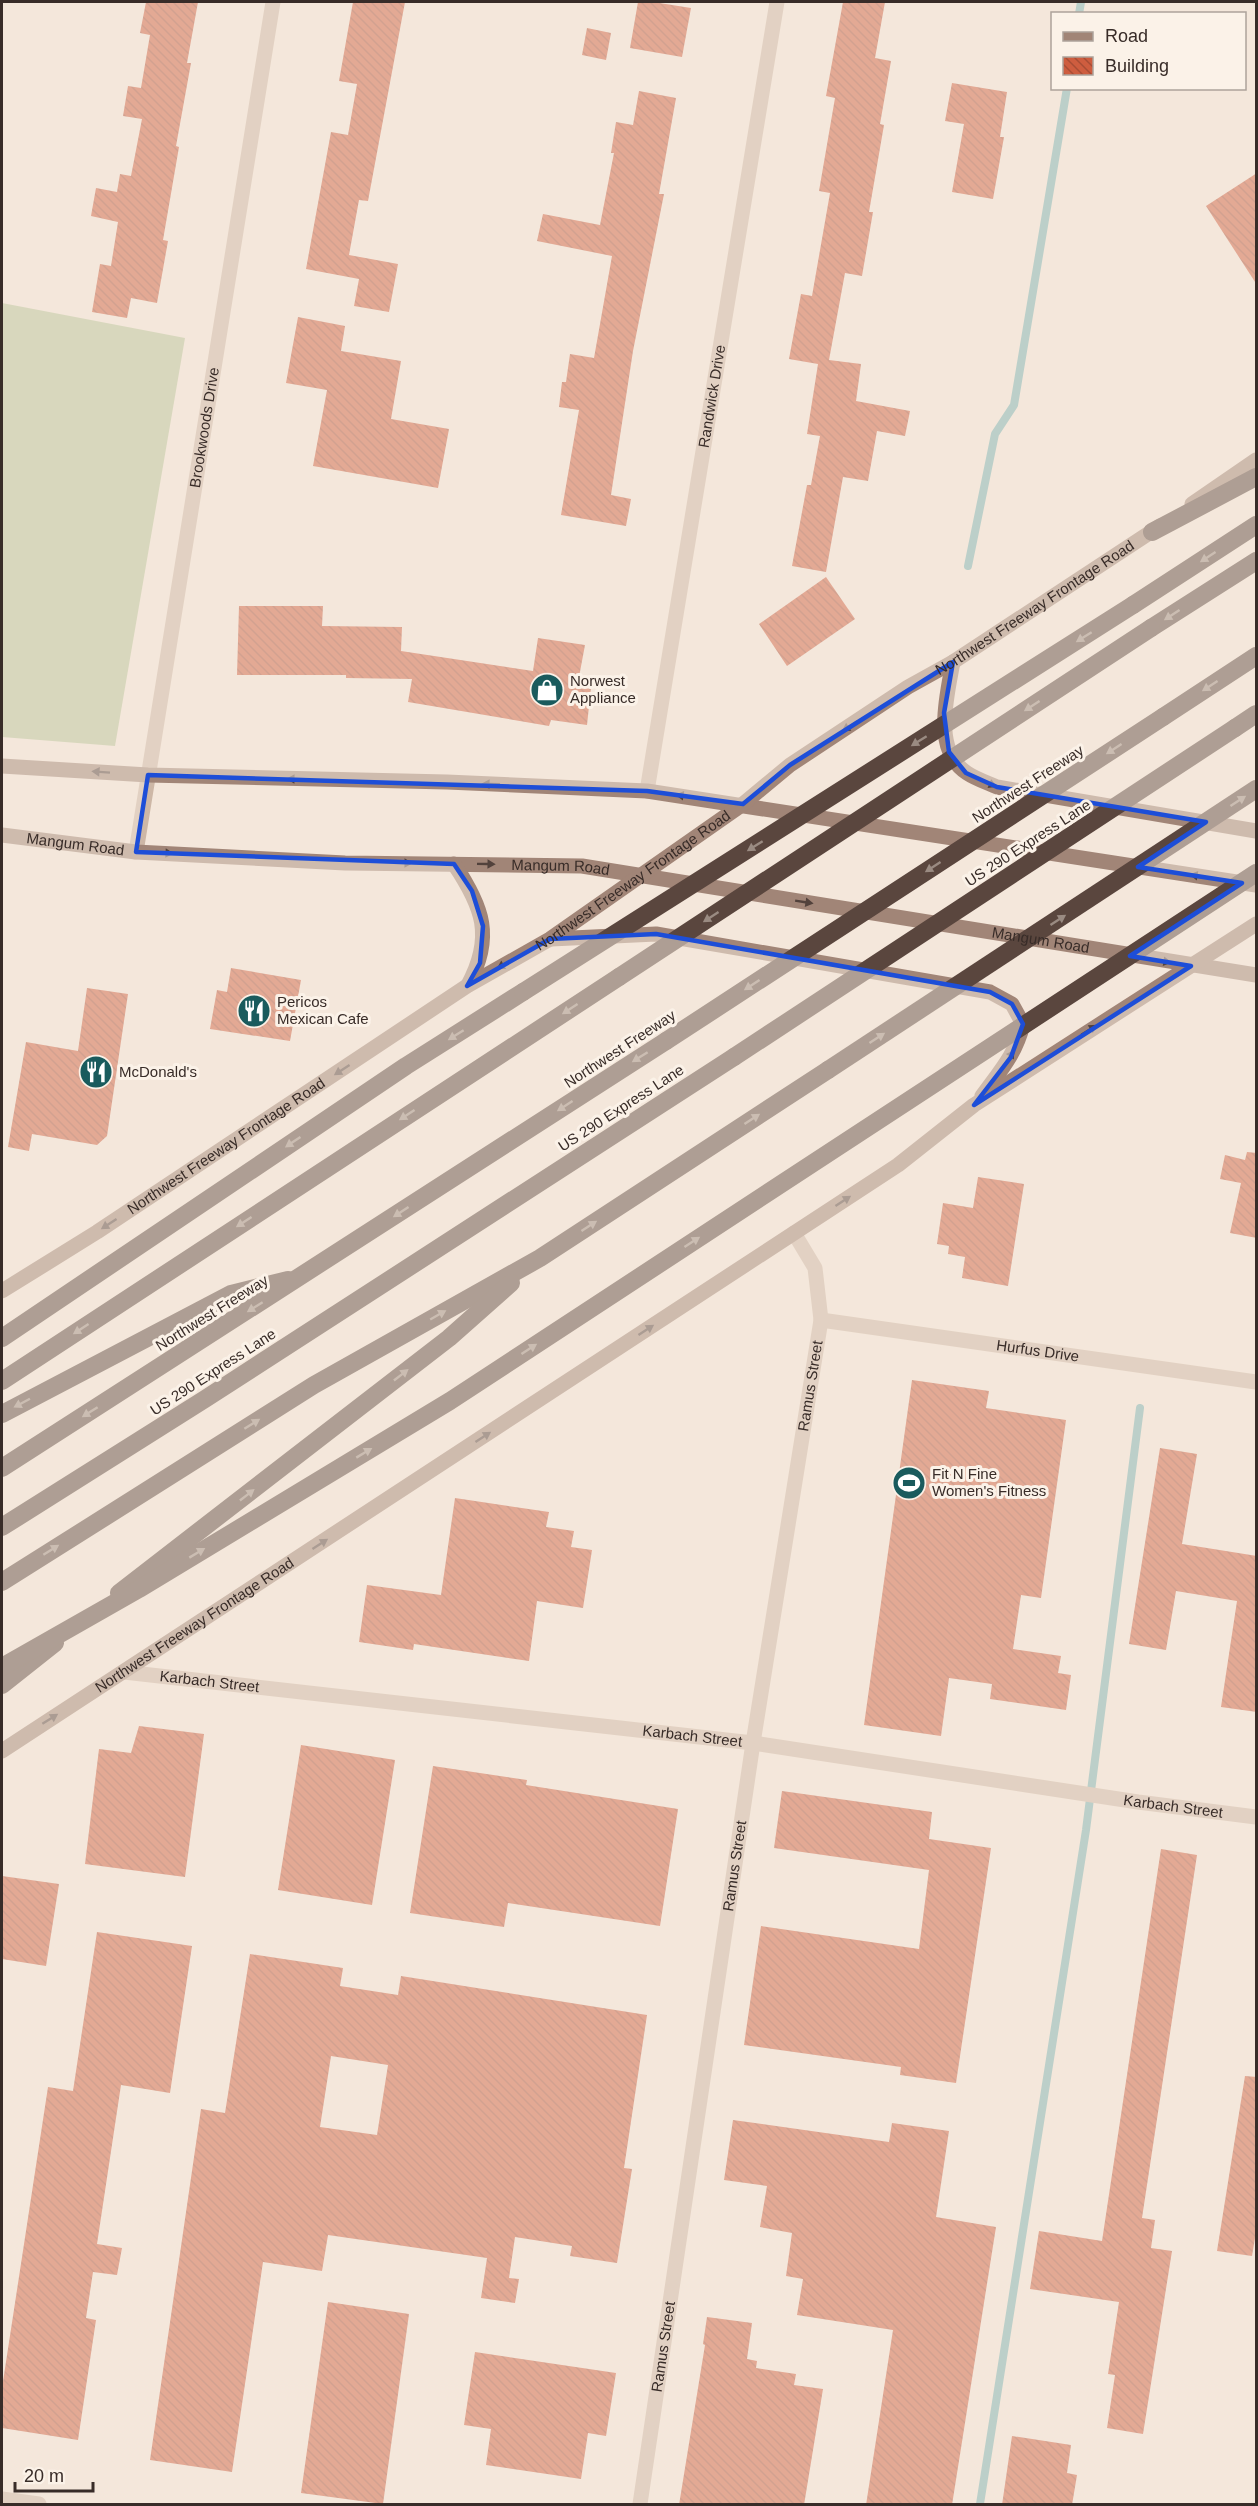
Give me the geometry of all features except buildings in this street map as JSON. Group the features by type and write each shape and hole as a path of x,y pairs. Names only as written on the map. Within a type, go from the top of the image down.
{"highway":[{"path":"1152,532 1257,477"},
{"path":"2,1338 406,1066 1257,525"},
{"path":"2,1382 1257,561"},
{"name":"Northwest Freeway","path":"2,1468 304,1276 1257,656"},
{"name":"US 290 Express Lane","path":"2,1527 734,1057 1257,714"},
{"path":"2,1582 314,1385 540,1258 1257,789"},
{"path":"2,1667 139,1589 450,1401 1257,873"},
{"path":"2,1685 449,1338 540,1258"},
{"path":"2,1413 231,1294 304,1276"}],"main road":[{"name":"Northwest Freeway Frontage Road","path":"2,1291 97,1232 467,986 550,939 743,804 790,765 908,687 953,663 1257,460"},
{"path":"953,663 944,713 949,752 966,773 997,787 1257,831"},
{"path":"2,766 148,775 447,782 647,791 1257,885"},
{"name":"Mangum Road","path":"2,835 136,852 345,863 582,866 1257,975"},
{"path":"454,864 472,891 483,926 480,963 467,986"},
{"name":"Northwest Freeway Frontage Road","path":"2,1751 898,1166 974,1105 1257,924"},
{"path":"550,939 656,934 990,992 1012,1004 1023,1024 1011,1057 974,1105"}],"street":[{"name":"Brookwoods Drive","path":"136,852 273,2"},
{"name":"Randwick Drive","path":"647,791 777,2"},
{"name":"Ramus Street","path":"640,2505 753,1743 821,1320 815,1268 794,1233"},
{"name":"Hurfus Drive","path":"821,1320 1257,1382"},
{"name":"Karbach Street","path":"124,1672 753,1743 1112,1798 1257,1816"},
{"path":"2,2499 39,2505"}],"highlighted area":[{"path":"953,662 944,713 949,752 966,773 997,787 1206,822 1138,867 1242,883 1130,956 1191,966 974,1105 1011,1057 1023,1024 1012,1004 990,992 656,934 550,939 467,986 480,963 483,926 472,891 454,864 136,852 148,775 647,791 743,804 790,765"}],"green space":[{"path":"2,303 185,338 115,746 2,737"}],"waterway":[{"path":"1079,12 1081,2"},
{"path":"968,566 995,434 1014,405 1067,90"},
{"path":"980,2504 1086,1830 1140,1408"}],"place":[{"name":"Norwest Appliance","path":"547,690"},
{"name":"Pericos Mexican Cafe","path":"254,1011"},
{"name":"McDonald's","path":"96,1072"},
{"name":"Fit N Fine Women's Fitness","path":"909,1483"}]}
